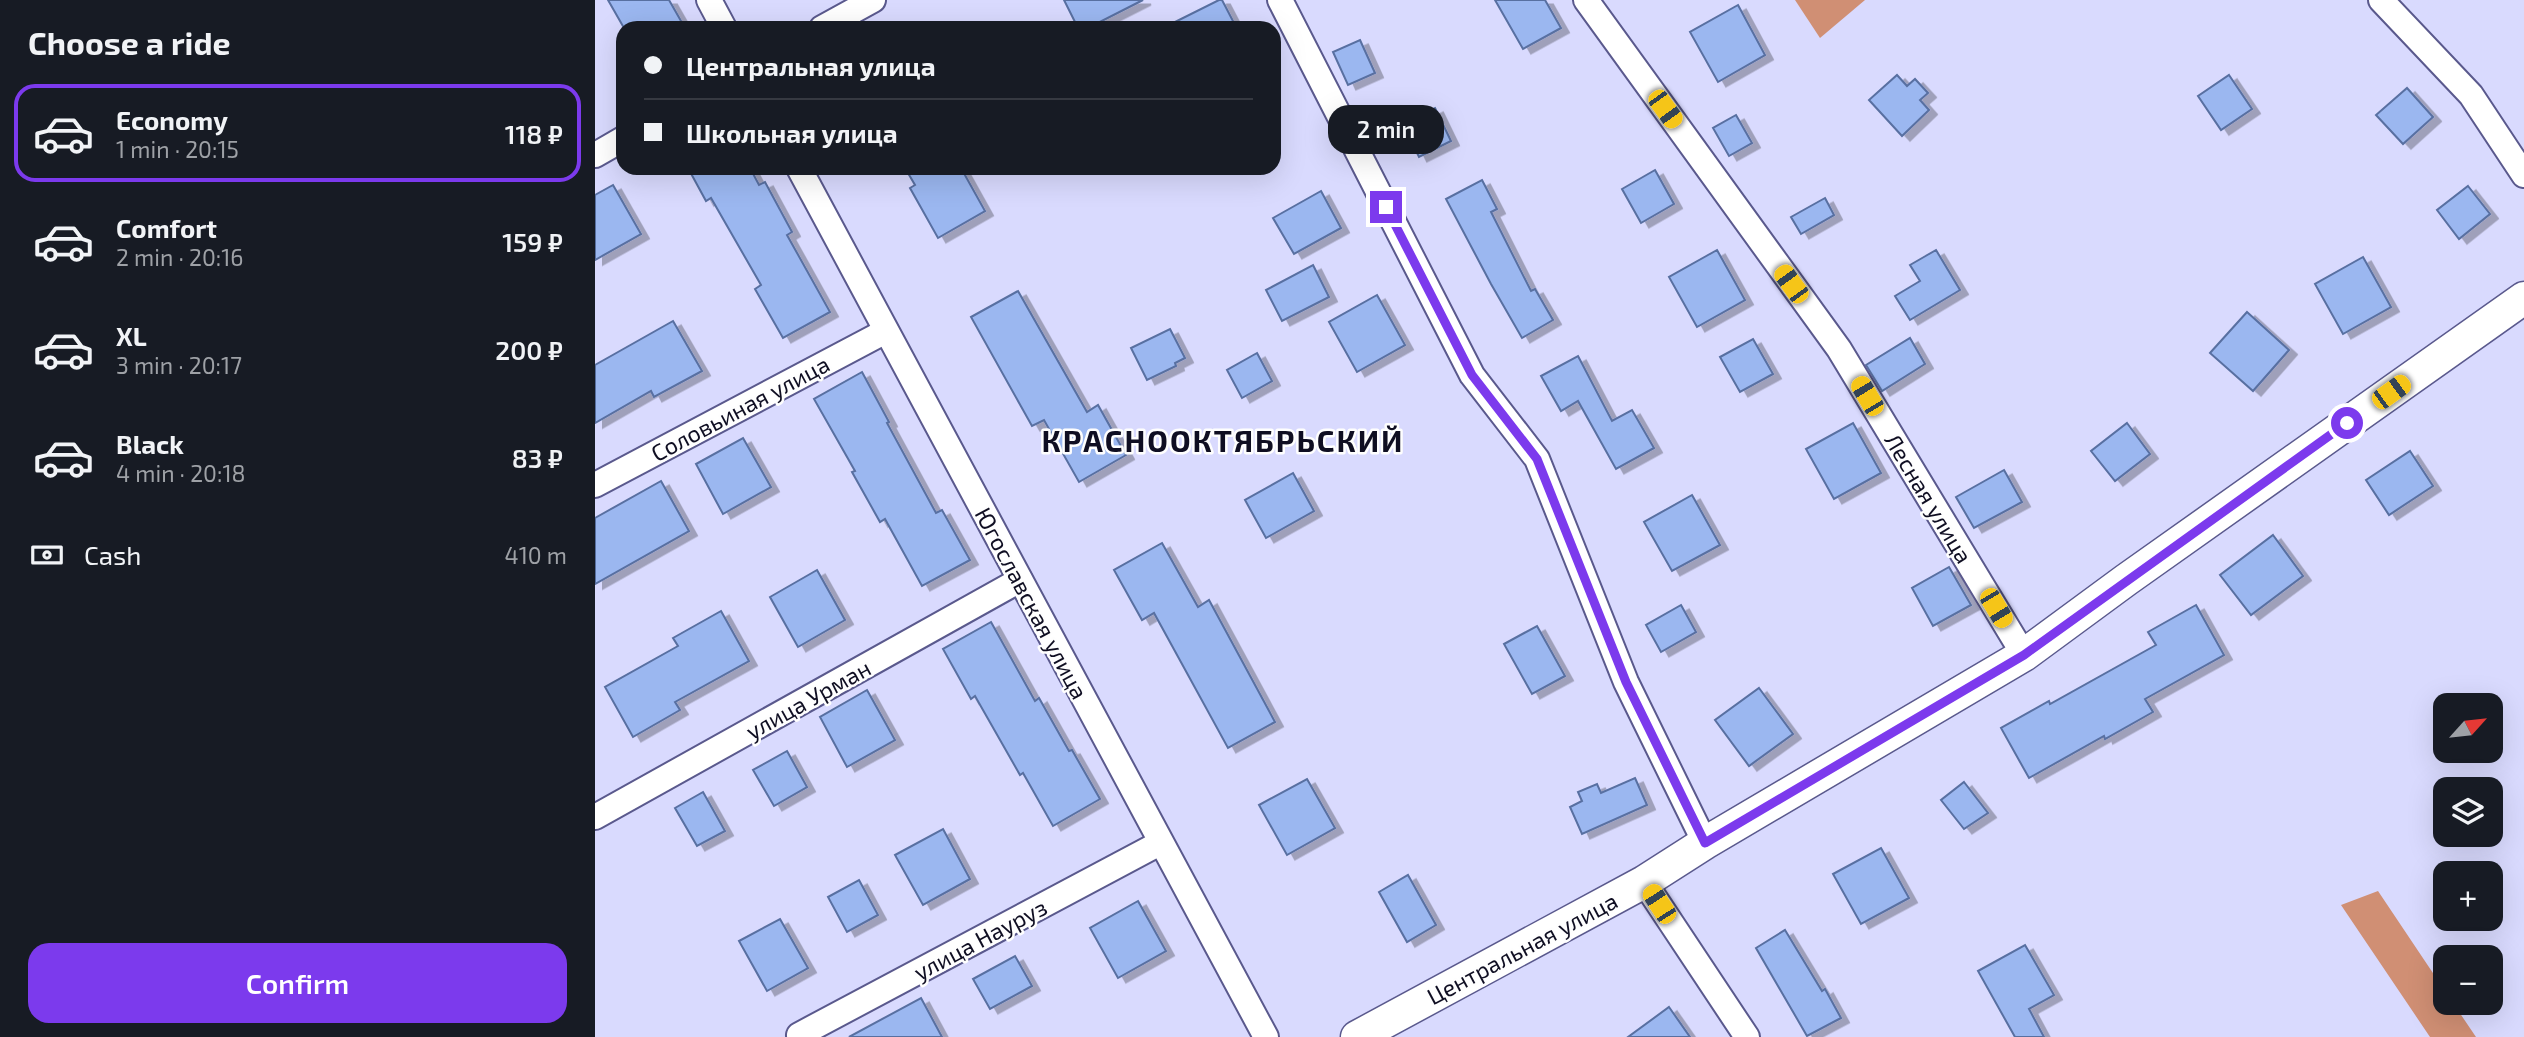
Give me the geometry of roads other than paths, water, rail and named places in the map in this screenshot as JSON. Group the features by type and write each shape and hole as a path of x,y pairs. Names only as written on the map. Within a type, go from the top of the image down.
{"street":[{"path":"709,0 720,21"},
{"path":"835,21 873,0"},
{"path":"1280,0 1472,375 1537,459 1626,682 1705,843"},
{"name":"Лесная улица","path":"1586,0 1839,349 2024,655"},
{"path":"2381,0 2471,95 2524,175"},
{"path":"595,155 616,143"},
{"name":"Югославская улица","path":"803,175 1266,1037"},
{"name":"Центральная улица","path":"1357,1037 1644,882 1705,843 2024,655 2524,298"},
{"name":"Соловьиная улица","path":"595,485 886,331"},
{"name":"улица Урман","path":"595,817 1020,580"},
{"name":"улица Науруз","path":"799,1035 1160,843"},
{"path":"1644,882 1747,1037"}],"district":[{"name":"КРАСНООКТЯБРЬСКИЙ","path":"1223,440"}]}
